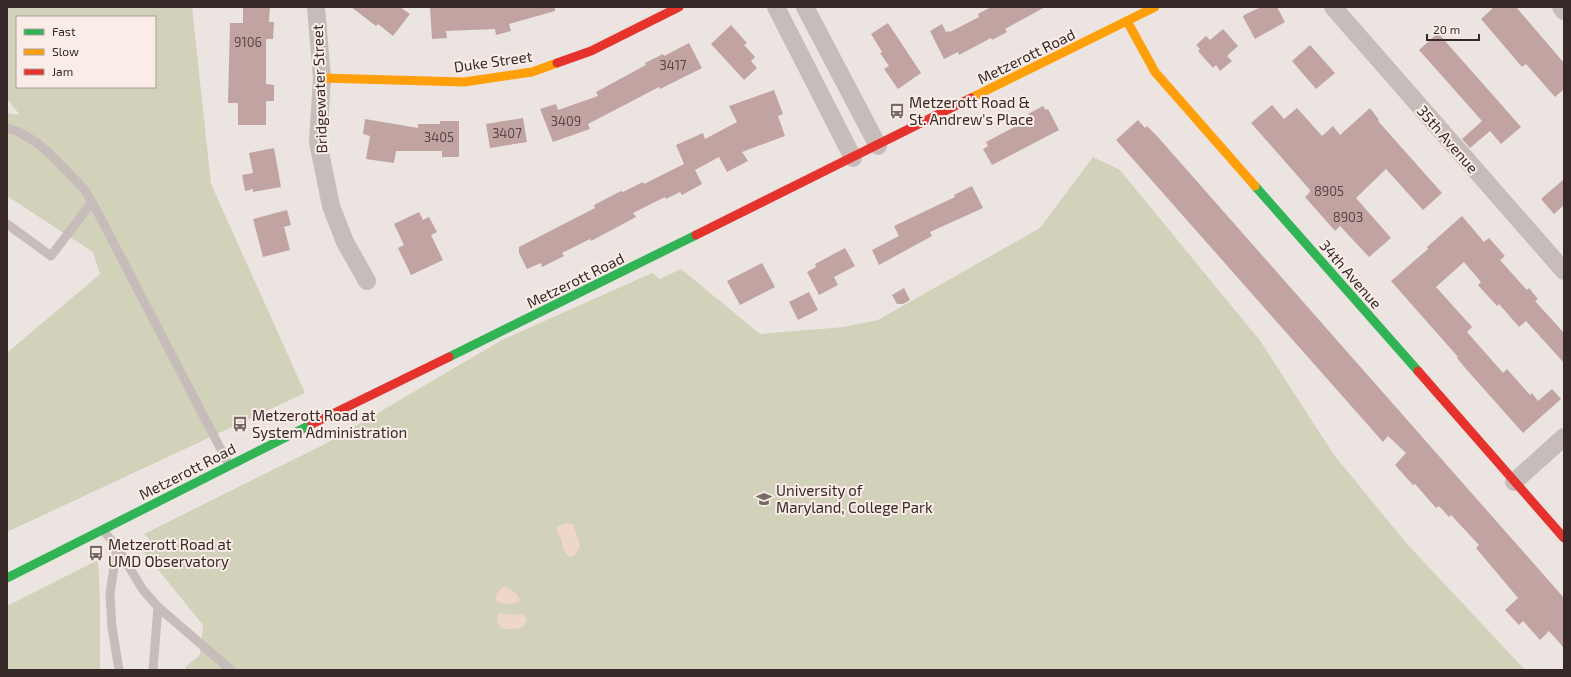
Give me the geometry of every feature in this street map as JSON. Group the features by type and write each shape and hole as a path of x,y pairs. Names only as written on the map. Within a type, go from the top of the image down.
{"street":[{"name":"Bridgewater Street","path":"316,7 322,78 318,142 322,165 331,206 345,242 367,281"},
{"name":"Duke Street","path":"322,78 464,82 532,72 591,51 679,7"},
{"path":"776,7 853,158"},
{"path":"805,7 878,146"},
{"name":"Metzerott Road","path":"7,578 229,465 503,332 1155,7"},
{"name":"35th Avenue","path":"1333,7 1564,271"},
{"path":"1561,7 1564,11"},
{"name":"34th Avenue","path":"1127,21 1155,72 1564,538"},
{"path":"1514,482 1564,438"}],"lane":[{"path":"7,128 17,131 36,142 80,185 92,202 229,465"},
{"path":"7,224 51,256 92,202"},
{"path":"103,530 117,546 144,592 158,607 231,670"},
{"path":"117,546 110,594 112,628 119,670"},
{"path":"153,670 158,607"}],"green space":[{"path":"7,7 192,7 211,184 305,393 7,532 7,353 100,274 93,252 7,196 7,113 20,115 7,99"},
{"name":"University of Maryland, College Park","path":"1093,157 1120,170 1261,342 1334,455 1408,545 1525,670 187,670 185,667 200,655 203,625 138,545 149,539 144,534 325,444 502,340 652,273 660,279 681,269 760,334 844,327 878,320 1040,228"},
{"path":"98,560 100,600 100,670 7,670 7,606"}],"sand":[{"path":"565,523 573,524 580,545 577,553 571,557 564,551 557,529 557,527"},
{"path":"504,587 516,593 520,600 519,602 508,604 497,601 496,597 500,589"},
{"path":"500,613 513,615 521,614 527,618 526,622 517,629 501,628 497,622 497,616"}],"building":[{"path":"243,7 270,7 269,22 274,22 273,39 266,39 266,84 274,85 274,101 266,101 266,125 238,125 238,103 228,103 230,23 243,23"},
{"path":"351,7 400,7 410,14 393,36 378,24 376,26"},
{"path":"430,7 555,7 555,11 509,24 511,31 496,35 495,29 446,31 447,38 432,39"},
{"path":"991,7 1045,7 1005,29 1007,32 992,40 991,38 959,55 958,52 944,59 930,31 942,24 946,32 950,32 979,17 978,14"},
{"path":"1261,7 1277,7 1285,22 1255,39 1243,17 1244,15"},
{"path":"1494,7 1516,7 1564,63 1564,89 1555,97 1526,64 1522,67 1481,19"},
{"path":"888,23 921,73 898,89 884,69 889,66 880,53 882,52 871,34"},
{"path":"731,25 747,43 744,45 755,57 751,61 757,68 744,80 711,44"},
{"path":"1223,29 1238,46 1227,56 1232,61 1220,71 1216,65 1213,68 1198,51 1200,49 1196,45 1206,36 1210,40"},
{"path":"1438,33 1521,127 1501,144 1490,131 1470,148 1462,139 1482,121 1419,50"},
{"path":"689,43 702,68 660,89 659,87 588,124 590,129 553,142 540,109 556,104 558,110 598,96 596,92 646,65 645,63 663,54 664,56"},
{"path":"1310,45 1335,73 1316,89 1292,61"},
{"path":"774,90 783,114 778,116 785,136 742,152 748,161 727,172 719,157 695,170 702,184 682,195 680,192 666,199 665,197 633,213 636,217 591,241 590,239 562,253 564,256 542,267 541,263 527,269 519,253 519,247 595,208 594,205 621,191 623,192 643,182 644,184 684,164 676,145 703,133 705,139 737,122 729,106"},
{"path":"1272,105 1284,119 1297,108 1322,136 1333,126 1340,135 1370,108 1379,120 1378,121 1442,193 1423,210 1386,169 1356,198 1391,238 1369,257 1340,226 1335,231 1305,197 1310,190 1251,123"},
{"path":"1043,106 1046,110 1048,109 1059,130 992,165 983,149 988,146 986,142 1031,118 1028,114"},
{"path":"523,118 527,142 490,148 486,124"},
{"path":"365,119 418,128 418,124 440,124 440,121 459,121 459,157 442,157 442,151 396,151 394,163 366,159 370,136 363,134"},
{"path":"1138,120 1145,128 1147,126 1157,136 1564,598 1564,648 1549,631 1540,640 1523,621 1519,625 1505,610 1518,598 1476,548 1479,545 1451,515 1449,517 1439,506 1436,508 1415,484 1413,485 1395,465 1406,453 1388,436 1383,442 1116,140"},
{"path":"274,148 281,187 253,192 253,189 245,191 242,175 253,173 249,153"},
{"path":"1564,179 1564,205 1554,214 1541,199"},
{"path":"972,186 983,208 930,232 932,236 879,265 872,250 899,236 894,226 955,197 954,195"},
{"path":"287,210 291,225 284,227 290,250 263,257 253,219"},
{"path":"419,212 423,220 429,217 437,232 431,235 443,260 411,275 398,248 404,245 394,224"},
{"path":"1462,216 1484,242 1489,238 1505,256 1500,260 1527,290 1529,288 1538,299 1535,301 1564,333 1564,363 1526,321 1519,327 1499,304 1497,306 1478,285 1481,282 1464,262 1436,287 1472,327 1467,332 1503,373 1507,369 1530,395 1532,393 1538,401 1552,389 1561,399 1523,433 1391,281 1428,249 1427,247"},
{"path":"845,248 855,266 834,277 838,285 819,295 807,272 816,267 815,264"},
{"path":"762,263 775,287 740,305 727,281"},
{"path":"904,288 910,300 903,304 897,304 892,295"},
{"path":"809,292 818,310 798,320 789,302"}],"traffic: fast":[{"path":"1255,186 1418,371"},
{"path":"449,357 696,235"},
{"path":"7,578 312,424"}],"traffic: slow":[{"path":"971,98 1155,7"},
{"path":"1127,21 1155,72 1255,186"},
{"path":"322,78 464,82 532,72 557,63"}],"traffic: jam":[{"path":"557,63 591,51 679,7"},
{"path":"696,235 971,98"},
{"path":"312,424 449,357"},
{"path":"1418,371 1564,538"}],"place":[{"name":"Metzerott Road & St. Andrew's Place","path":"897,111"},
{"name":"Metzerott Road at System Administration","path":"240,424"},
{"name":"University of Maryland, College Park","path":"764,499"},
{"name":"Metzerott Road at UMD Observatory","path":"96,553"}]}
